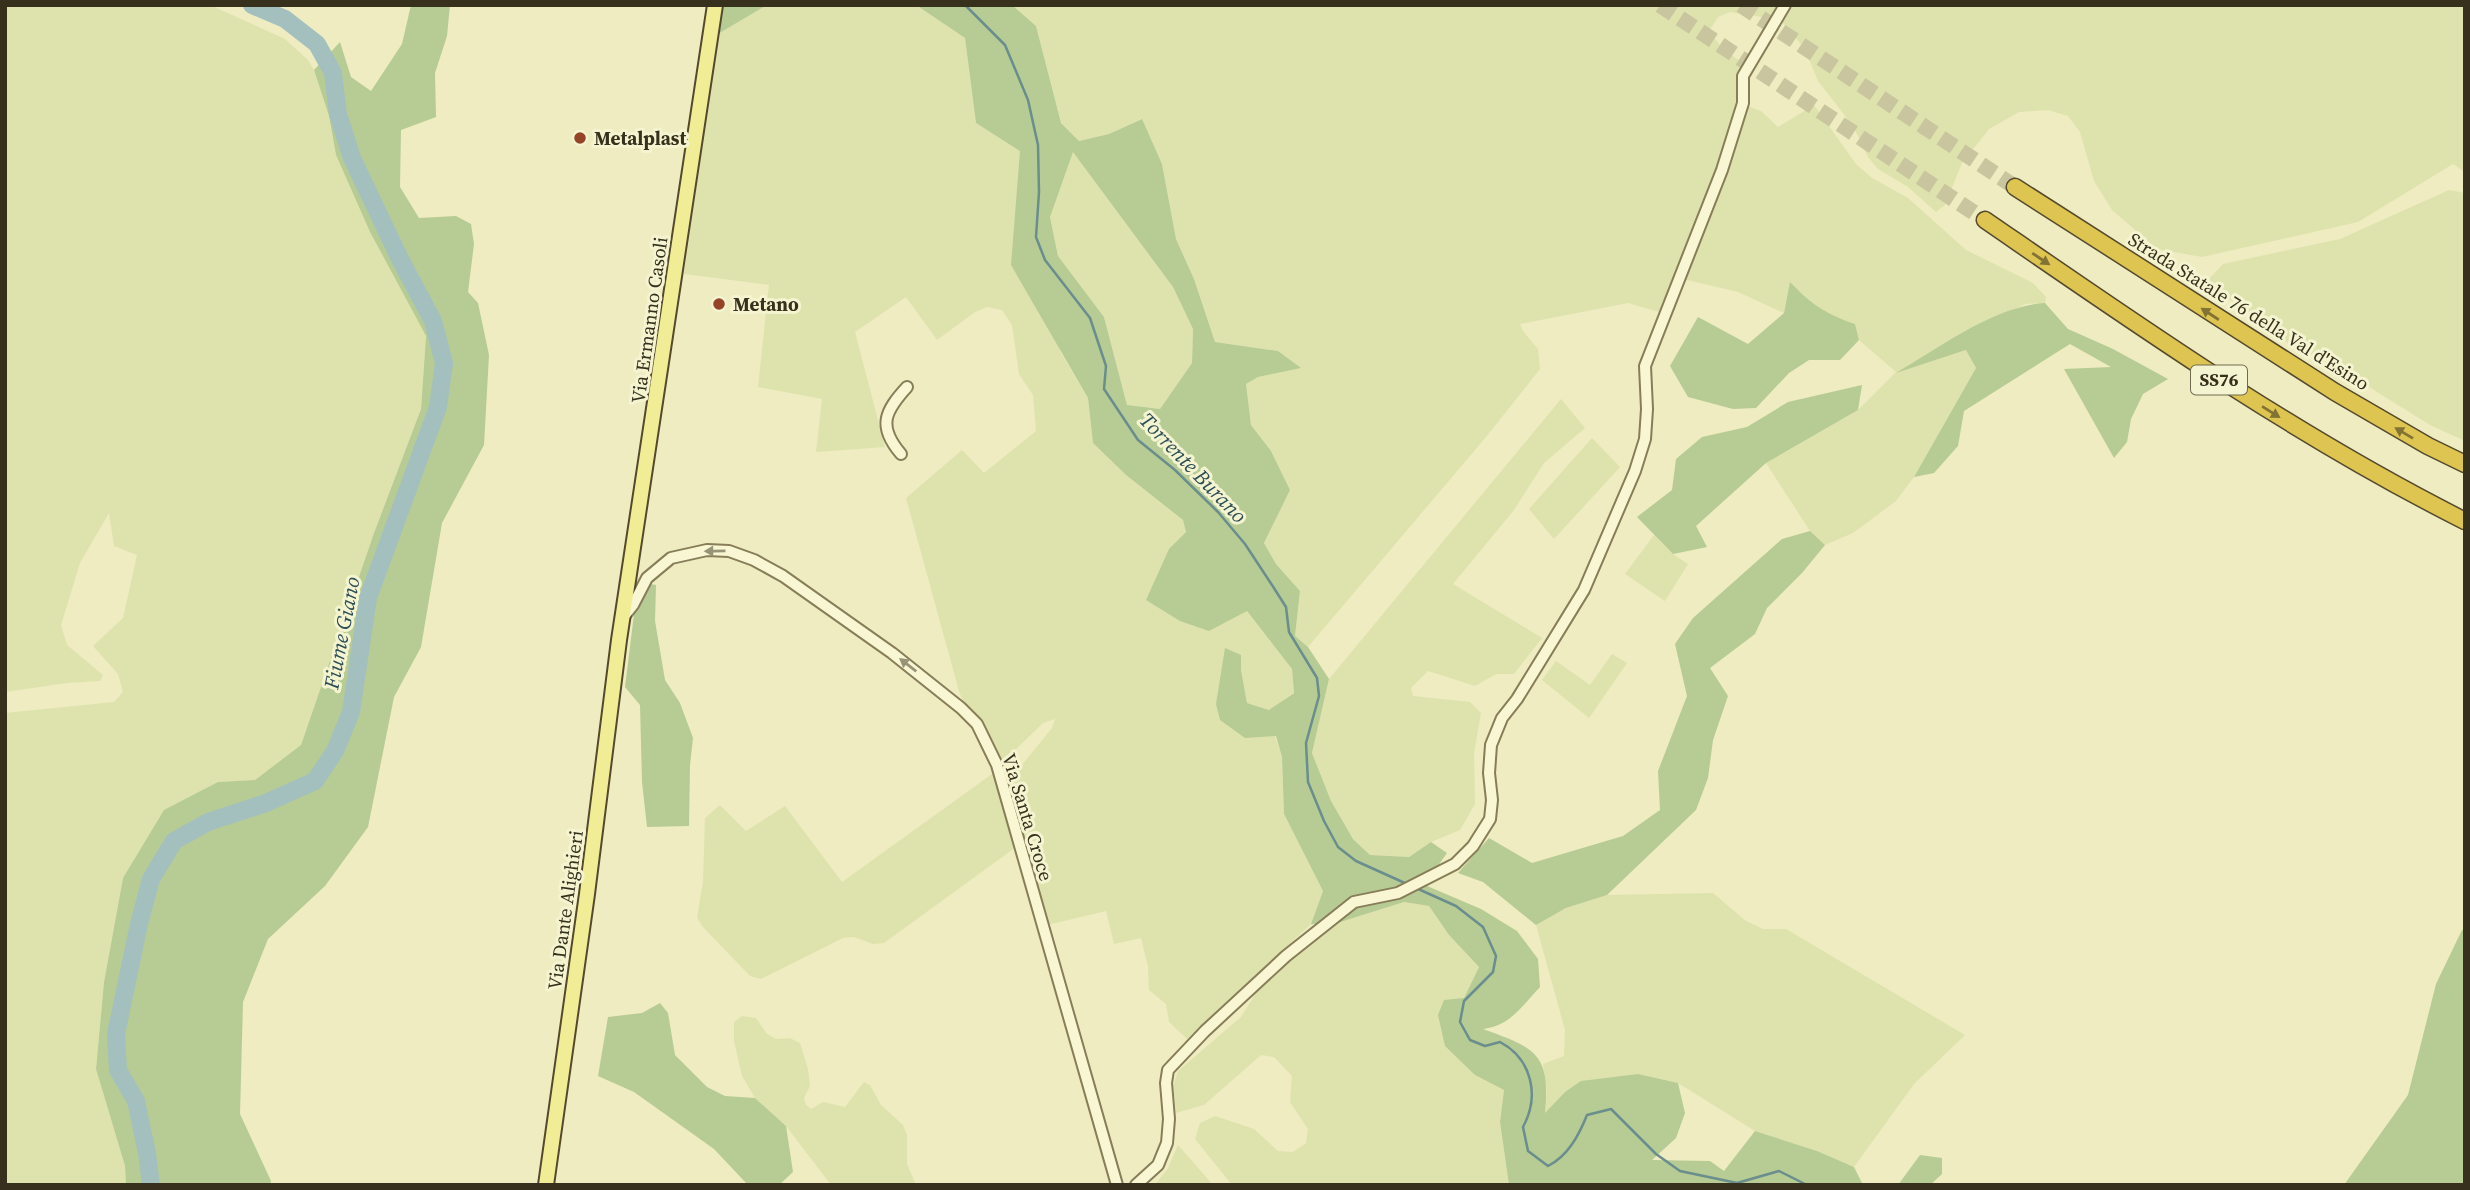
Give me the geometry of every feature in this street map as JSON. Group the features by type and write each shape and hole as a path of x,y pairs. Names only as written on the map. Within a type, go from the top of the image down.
{"highway":[{"name":"Strada Statale 76 della Val d'Esino","path":"2015,187 2335,392 2428,446 2465,464"},
{"name":"SS76","path":"1985,220 2236,390 2398,487 2465,521"}],"main road":[{"name":"Via Ermanno Casoli","path":"619,640 715,5"},
{"name":"Via Dante Alighieri","path":"546,1185 619,640"}],"street":[{"path":"1136,1185 1158,1165 1167,1143 1168,1070 1205,1031 1286,956 1354,902 1398,893 1455,864 1473,846 1490,819 1492,800 1489,773 1492,745 1502,718 1517,699 1584,590 1630,483 1645,439 1645,366 1722,170 1743,103 1743,76 1785,5"},
{"path":"901,454 889,440 886,429 890,405 907,387"},
{"name":"Via Santa Croce","path":"622,619 633,605 647,578 671,558 707,550 729,551 754,560 783,576 892,653 977,724 997,765 1117,1185"}],"green space":[{"path":"5,5 210,5 285,39 308,60 314,70 329,116 336,155 370,232 426,336 421,409 374,533 301,745 255,780 218,782 123,878 104,982 96,1069 125,1166 126,1185 5,1185 5,713 114,702 123,692 118,674 93,646 123,618 137,555 114,546 109,513 80,563 61,625 67,645 103,675 100,681 5,692"},
{"path":"411,5 450,5 447,36 435,73 436,117 401,130 400,187 419,218 456,216 471,224 474,244 468,292 478,303 489,355 484,445 442,523 421,647 394,697 368,827 325,886 268,939 243,1002 240,1114 271,1181 270,1185 126,1185 125,1166 96,1069 104,982 123,878 164,810 218,782 255,780 301,745 374,533 421,409 426,336 370,232 336,155 329,116 314,70 340,42 351,77 371,91 402,44"},
{"path":"723,5 767,5 718,34"},
{"path":"767,5 916,5 965,38 976,123 1020,150 1060,351 1088,398 1093,443 1126,475 1183,520 1186,532 1169,550 1247,611 1292,669 1294,692 1270,710 1247,703 1241,655 1216,704 1275,736 1282,757 1284,814 1323,891 1311,924 1187,1039 1169,1022 1166,1004 1149,990 1148,966 1141,938 1114,944 1106,911 1047,925 1009,781 1052,728 1055,719 1043,723 1001,764 981,724 964,704 959,691 906,498 962,450 984,473 1036,431 1033,395 1019,374 1012,325 1002,310 987,307 975,312 937,340 906,297 855,332 885,447 816,452 822,399 758,387 769,285 684,274 718,34"},
{"path":"916,5 1012,5 1036,26 1061,123 1079,141 1109,134 1142,119 1162,164 1176,239 1194,279 1215,342 1278,351 1301,368 1258,377 1246,384 1251,425 1271,451 1290,490 1264,543 1276,564 1300,591 1295,636 1308,647 1329,679 1312,753 1331,801 1353,839 1370,855 1409,857 1431,842 1447,853 1427,886 1481,909 1517,931 1538,959 1540,987 1508,1019 1483,1029 1527,1048 1536,1056 1545,1077 1545,1113 1565,1092 1581,1081 1638,1074 1678,1083 1685,1113 1676,1138 1652,1160 1710,1161 1724,1171 1755,1131 1817,1151 1854,1167 1863,1185 1509,1185 1500,1122 1504,1090 1475,1075 1445,1046 1438,1015 1444,1000 1464,998 1479,967 1449,935 1429,906 1404,902 1331,925 1311,924 1323,891 1284,814 1282,757 1276,736 1245,738 1220,720 1216,704 1225,648 1241,655 1247,703 1269,710 1294,693 1292,669 1247,611 1209,631 1180,621 1146,600 1169,549 1186,532 1183,520 1126,475 1093,443 1088,398 1011,265 1020,151 976,123 965,38","holes":["1073,152 1173,287 1193,329 1192,363 1160,409 1127,405 1104,317 1058,256 1050,217"]},
{"path":"1012,5 1777,5 1769,18 1730,12 1718,17 1709,31 1723,49 1745,65 1740,75 1732,127 1717,171 1659,312 1628,303 1520,324 1538,349 1540,369 1486,437 1308,647 1295,636 1300,591 1276,564 1264,543 1290,490 1271,451 1251,425 1246,384 1258,377 1300,368 1278,351 1215,342 1194,279 1176,239 1162,164 1141,119 1109,134 1079,141 1061,123 1036,26"},
{"path":"1792,5 2465,5 2465,172 2453,164 2358,222 2202,257 2157,249 2112,210 2094,181 2080,132 2068,116 2048,110 2019,112 1989,129 1962,163 1945,205 1936,212 1908,187 1878,169 1868,157 1853,126 1818,81 1805,49 1781,21"},
{"path":"1745,105 1761,111 1778,127 1814,105 1856,164 1872,178 1908,198 1966,250 2033,283 2046,297 2045,303 2025,304 1901,371 1967,350 1976,368 1914,477 1896,501 1853,533 1825,545 1810,531 1766,463 1858,410 1896,372 1859,340 1855,324 1832,317 1790,283 1784,313 1738,292 1683,279 1738,138"},
{"path":"1073,151 1173,287 1193,329 1192,363 1160,409 1127,405 1104,317 1058,256 1050,216"},
{"path":"2449,190 2465,193 2465,441 2430,425 2350,375 2287,342 2206,282 2223,264 2340,239"},
{"path":"1790,282 1820,307 1855,324 1859,340 1840,360 1809,360 1789,373 1756,408 1733,409 1688,397 1670,366 1698,317 1748,344 1784,313"},
{"path":"2045,303 2068,329 2113,349 2168,379 2143,394 2131,419 2127,442 2114,458 2064,369 2111,367 2070,344 1964,411 1958,446 1934,473 1914,477 1976,368 1966,350 1896,373 1987,320 2026,306"},
{"path":"1862,385 1858,410 1766,463 1696,526 1707,547 1673,554 1637,517 1672,490 1676,459 1702,437 1747,427 1788,402"},
{"path":"1561,399 1585,428 1544,463 1514,510 1453,584 1542,638 1514,674 1496,674 1475,686 1428,671 1411,688 1413,696 1470,702 1481,713 1474,753 1475,804 1460,830 1431,842 1409,857 1370,855 1353,839 1331,801 1312,753 1329,679"},
{"path":"1592,438 1620,467 1554,539 1529,509"},
{"path":"1810,531 1825,545 1767,608 1755,634 1710,668 1728,696 1713,740 1708,778 1696,810 1607,895 1566,908 1536,925 1483,882 1458,873 1489,838 1532,863 1623,836 1660,810 1658,771 1687,696 1675,644 1693,618 1782,539"},
{"path":"1654,535 1673,554 1688,564 1665,601 1625,574"},
{"path":"638,582 656,585 655,621 665,680 680,703 693,738 689,826 647,827 642,782 640,705 625,687"},
{"path":"1612,654 1627,663 1589,718 1542,680 1556,661 1590,685"},
{"path":"992,774 996,776 1016,847 884,943 873,944 854,937 843,938 761,979 750,976 702,926 697,917 703,882 705,818 720,805 746,831 785,806 842,882"},
{"path":"1713,893 1746,921 1763,929 1786,929 1965,1035 1914,1084 1854,1167 1817,1151 1755,1131 1678,1083 1638,1074 1565,1092 1545,1114 1547,1092 1543,1064 1564,1056 1565,1030 1536,925 1566,908 1607,895"},
{"path":"1404,902 1429,906 1449,935 1479,967 1464,998 1475,1075 1504,1090 1500,1122 1509,1185 1232,1185 1195,1139 1200,1123 1215,1116 1254,1129 1278,1151 1293,1152 1306,1143 1308,1129 1290,1102 1292,1076 1274,1057 1261,1055 1204,1105 1176,1113 1173,1086 1178,1071 1241,1017 1263,982 1331,925"},
{"path":"2465,929 2465,1185 2344,1185 2408,1095 2436,984 2462,930"},
{"path":"660,1003 668,1013 675,1055 707,1087 725,1096 755,1098 786,1126 793,1172 779,1185 748,1185 714,1149 634,1092 598,1076 608,1017 642,1013"},
{"path":"742,1016 756,1018 767,1034 776,1039 790,1038 800,1043 810,1086 804,1098 811,1109 823,1102 845,1107 864,1082 870,1085 881,1105 903,1125 907,1135 907,1164 916,1185 831,1185 786,1126 755,1098 742,1076 734,1041 734,1022"},
{"path":"1178,1145 1213,1185 1155,1185 1168,1168"},
{"path":"1920,1155 1942,1158 1942,1174 1930,1185 1898,1185"}],"waterway":[{"name":"Fiume Giano","path":"151,1185 136,1101 118,1070 116,1034 151,879 174,841 208,822 266,803 315,781 335,751 351,712 368,598 438,407 444,363 433,321 352,158 338,114 333,73 317,44 285,19 252,5"},
{"name":"Torrente Burano","path":"965,5 1005,45 1028,100 1038,145 1036,237 1045,260 1090,318 1106,366 1104,389 1138,440 1175,470 1218,512 1245,544 1286,607 1289,632 1317,678 1319,696 1306,743 1308,782 1324,821 1338,847 1356,861 1407,884"},
{"name":"Torrente Burano","path":"1416,888 1456,906 1483,927 1496,956 1493,972 1464,1001 1460,1022 1470,1040 1485,1046 1500,1042 1511,1049 1526,1068 1532,1091 1523,1127 1528,1151 1548,1166 1561,1157 1572,1144 1587,1115 1611,1109 1656,1154 1680,1171 1737,1183 1779,1171 1807,1185"}],"tunnel":[{"path":"1660,5 1985,220"},
{"path":"1741,5 2015,187"}],"place":[{"name":"Metalplast","path":"580,138"},
{"name":"Metano","path":"719,304"}]}
